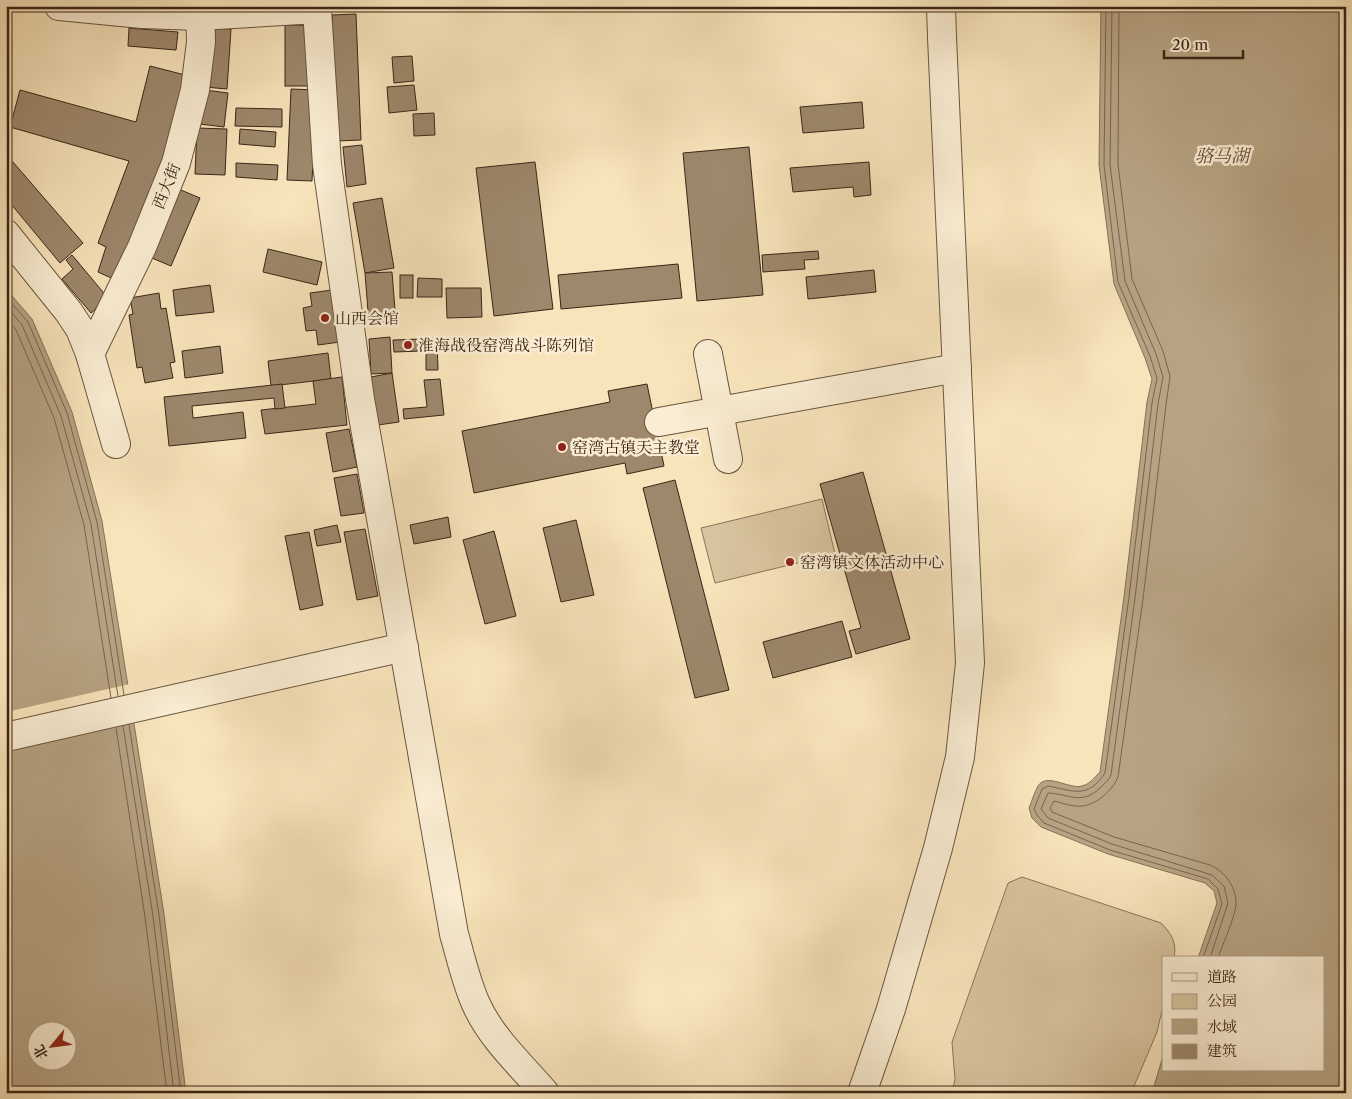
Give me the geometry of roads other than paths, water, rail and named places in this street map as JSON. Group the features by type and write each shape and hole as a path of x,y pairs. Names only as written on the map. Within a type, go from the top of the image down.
{"street":[{"path":"59,6 142,14 317,9 328,165 360,399 454,934 468,983 477,1006 493,1033 545,1093"},
{"path":"862,1093 891,1009 938,848 960,757 970,663 942,6"},
{"name":"西大街","path":"90,354 142,247 176,163 195,90 201,42 200,11"},
{"path":"6,234 68,311 80,329 90,354 116,444"},
{"path":"708,354 728,459"},
{"path":"658,422 957,368"},
{"path":"6,737 404,647"}],"water":[{"name":"骆马湖","path":"1101,6 1346,6 1346,1093 1152,1093 1162,1059 1162,1072 1324,1072 1324,956 1199,956 1217,903 1214,891 1205,883 1108,854 1041,827 1032,818 1029,808 1038,786 1042,782 1053,781 1077,787 1090,782 1100,772 1124,597 1147,402 1152,379 1114,284 1099,165"},
{"path":"6,289 32,319 72,412 102,521 164,914 186,1093 6,1093"}],"place":[{"name":"山西会馆","path":"325,318"},
{"name":"淮海战役窑湾战斗陈列馆","path":"408,345"},
{"name":"窑湾古镇天主教堂","path":"562,447"},
{"name":"窑湾镇文体活动中心","path":"790,562"}]}
